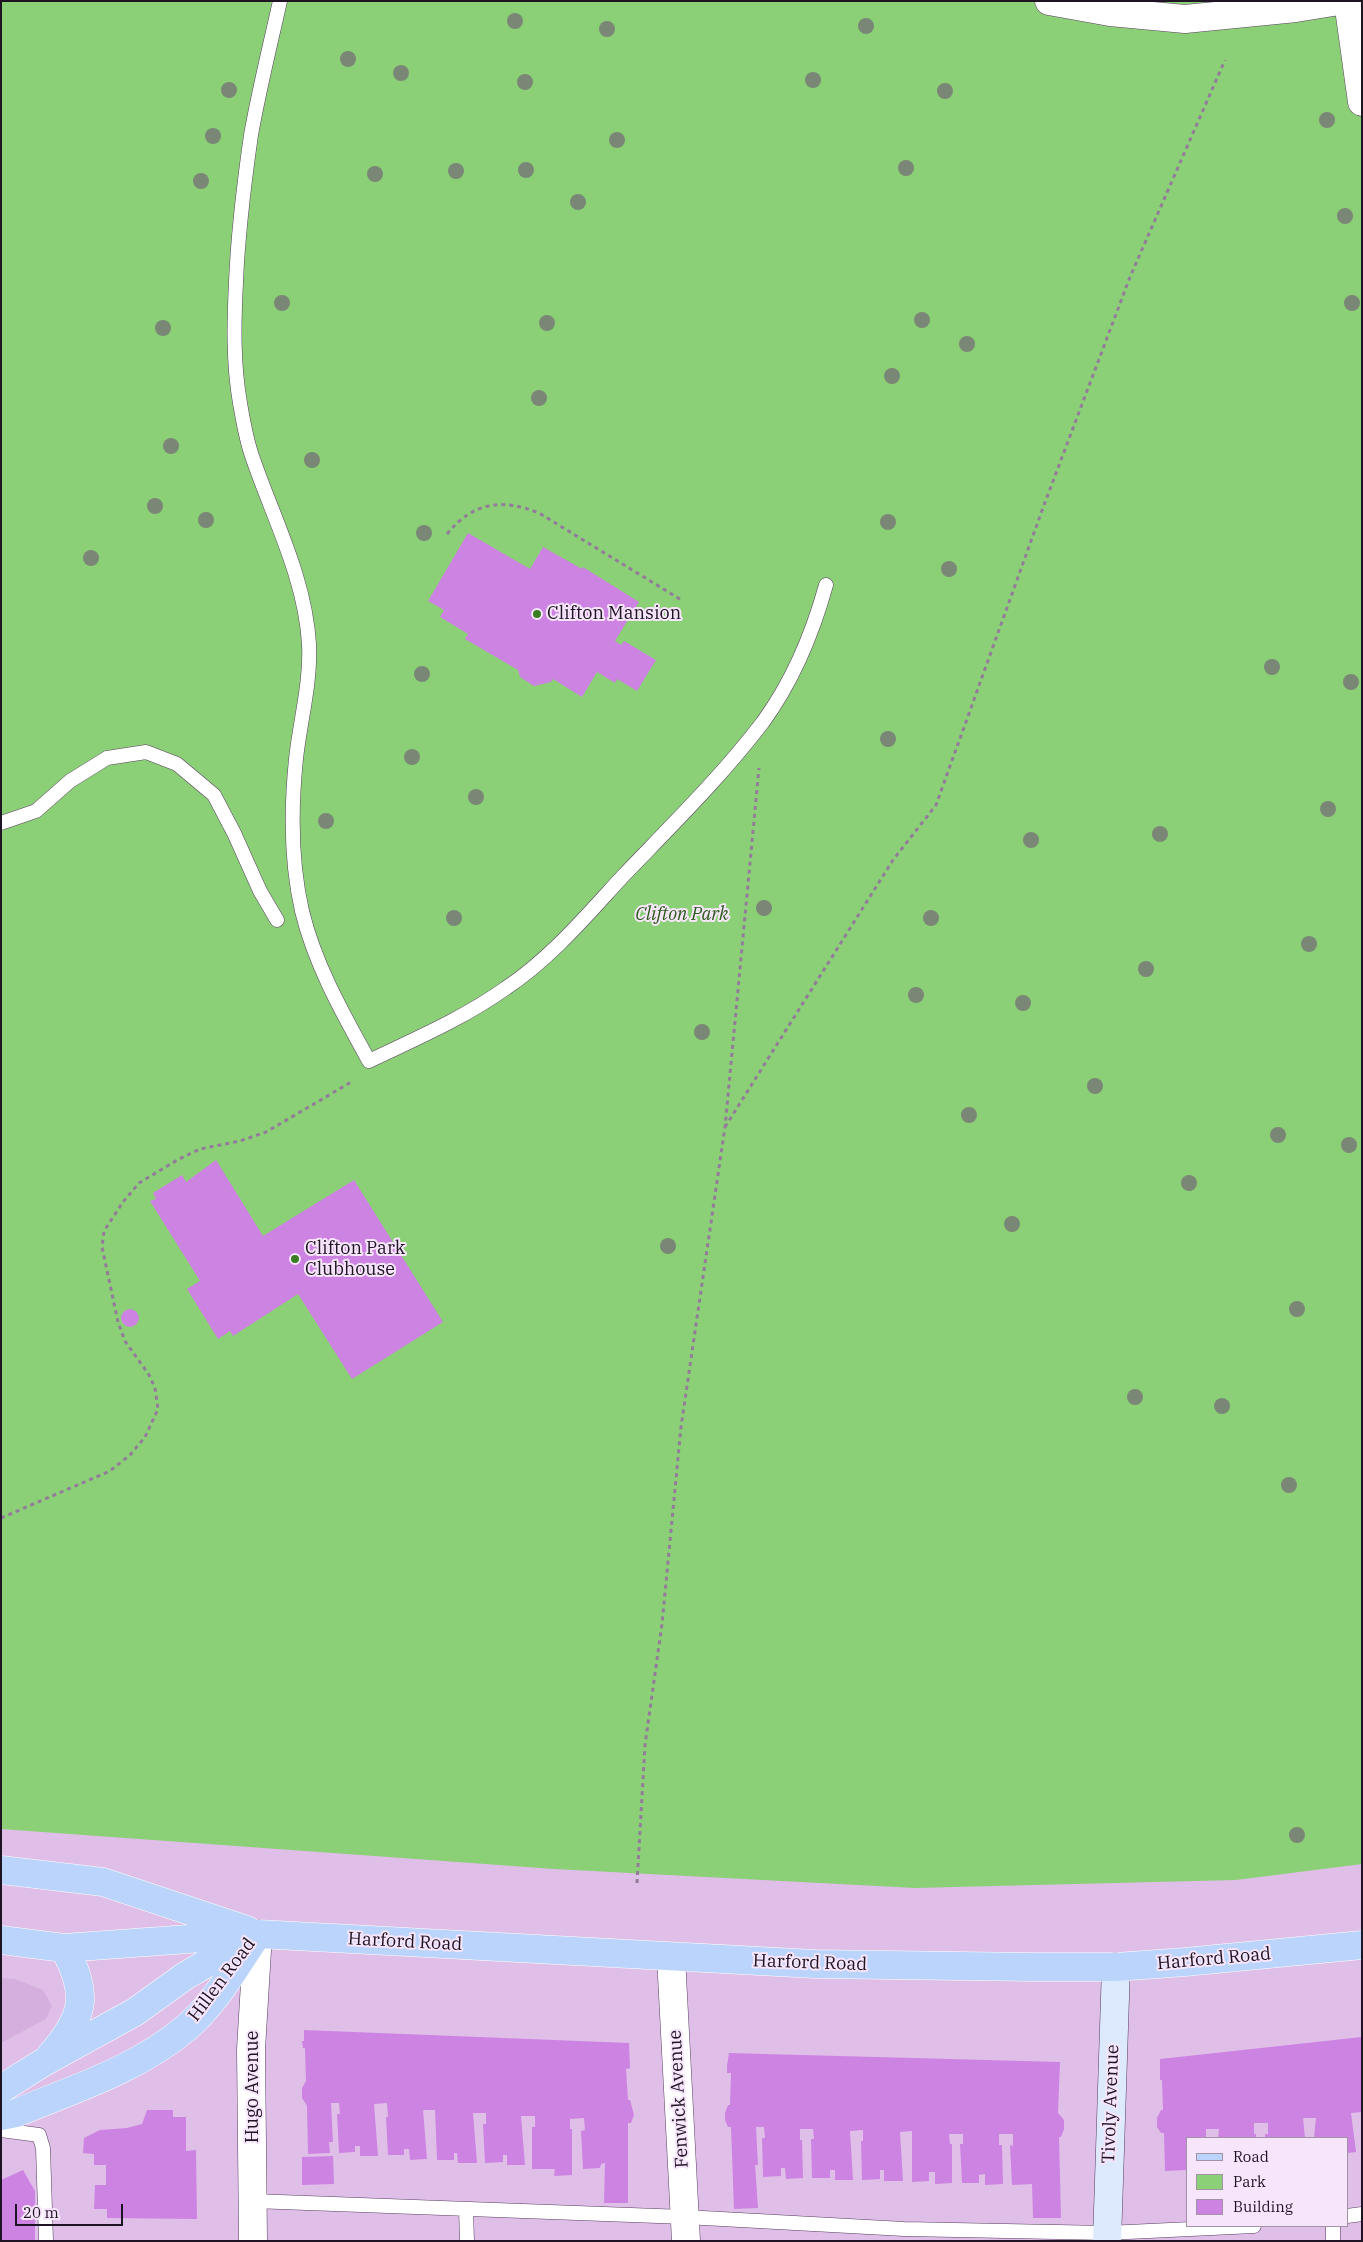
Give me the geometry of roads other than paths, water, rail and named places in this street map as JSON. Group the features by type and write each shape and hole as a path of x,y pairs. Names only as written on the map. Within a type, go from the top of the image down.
{"main road":[{"name":"Harford Road","path":"1,1870 103,1882 258,1934"},
{"name":"Harford Road","path":"1,1940 64,1948 258,1934 671,1958 825,1964 1116,1967 1362,1944"},
{"name":"Hillen Road","path":"1,2089 44,2062 128,2016 186,1976 258,1934"},
{"name":"Hillen Road","path":"1,2116 16,2113 110,2074 153,2052 193,2021 216,1995 258,1934"},
{"path":"44,2062 64,2040 78,2012 81,1991 76,1971 64,1948"}],"street":[{"path":"1049,1 1110,12 1185,19 1296,8 1339,1"},
{"path":"1348,1 1362,102"},
{"name":"Hugo Avenue","path":"252,2241 251,2049 258,1934"},
{"name":"Fenwick Avenue","path":"671,1958 686,2229"},
{"name":"Tivoly Avenue","path":"1107,2237 1116,1967"}],"lane":[{"path":"280,1 252,134 238,240 233,336 240,400 251,454 287,547 299,587 309,644 306,700 296,758 294,816 294,864 302,912 318,958 340,1008 369,1061 466,1012 506,989 532,968 567,935 690,806 763,721 785,685 804,646 818,613 826,585"},
{"path":"1,823 36,811 70,780 107,758 146,752 177,764 214,795 260,890 278,920"},
{"path":"1,2130 39,2135 43,2148 46,2241"},
{"path":"253,2201 466,2209 686,2229 904,2235 1107,2237 1241,2227"},
{"path":"466,2209 467,2241"},
{"path":"1348,2216 1362,2214"},
{"path":"1332,2227 1333,2241"}],"place":[{"name":"Clifton Mansion","path":"537,614"},
{"name":"Clifton Park Clubhouse","path":"295,1259"}],"park label":[{"name":"Clifton Park","path":"682,915"}]}
